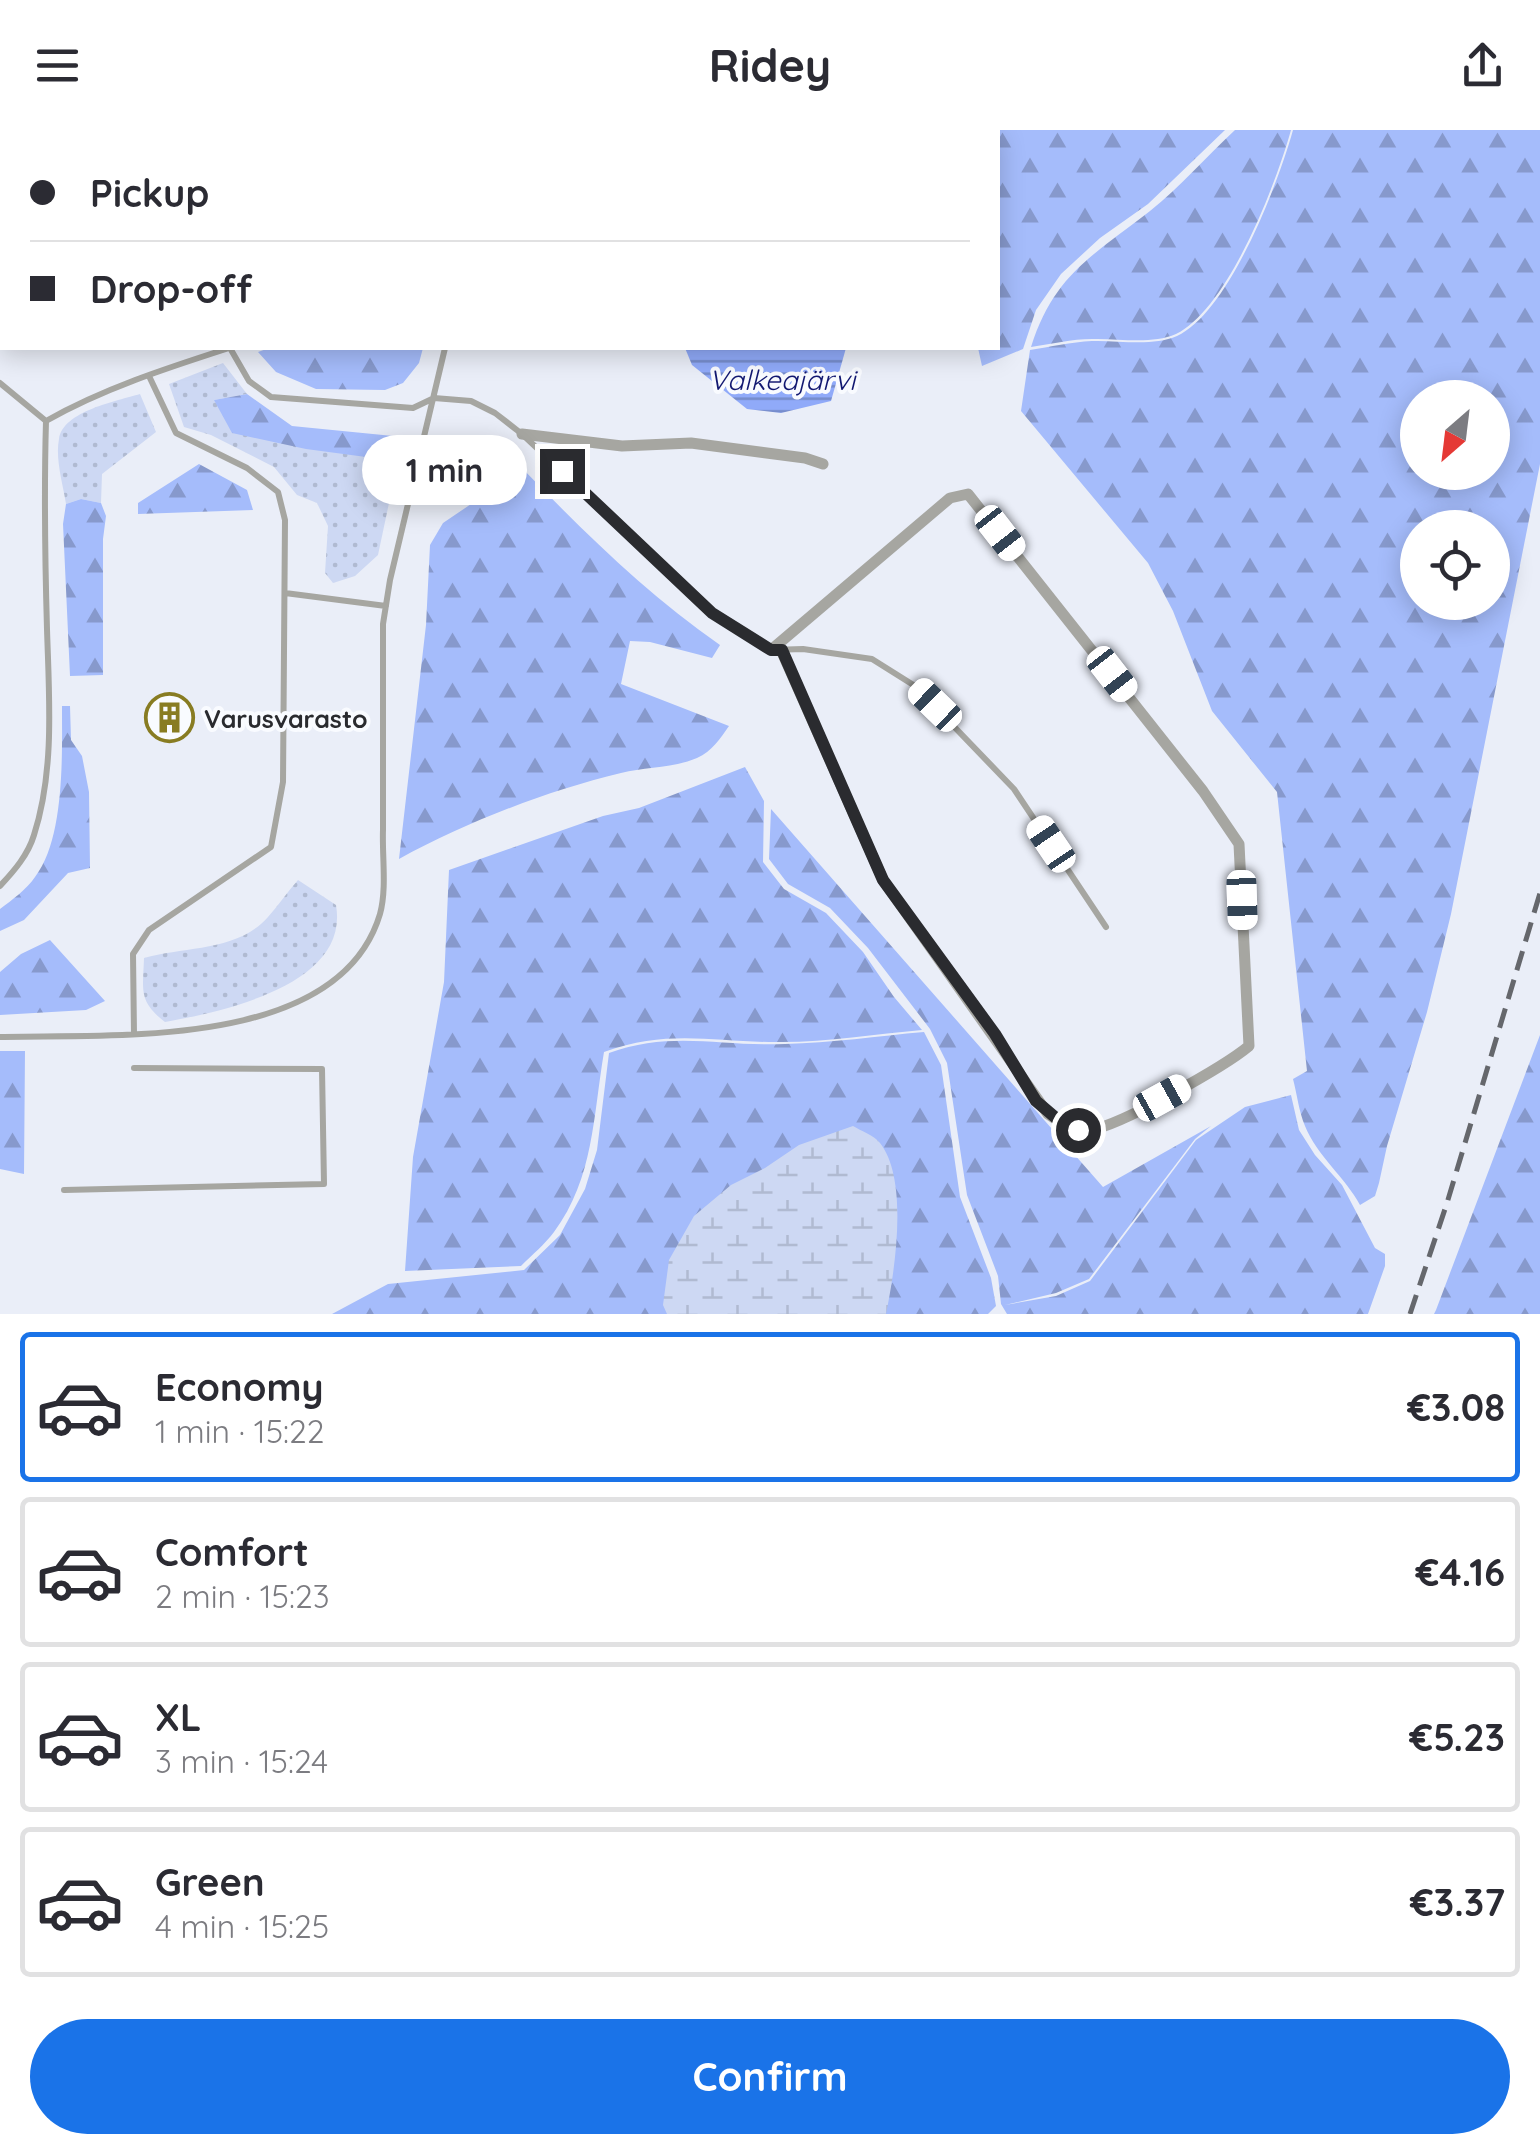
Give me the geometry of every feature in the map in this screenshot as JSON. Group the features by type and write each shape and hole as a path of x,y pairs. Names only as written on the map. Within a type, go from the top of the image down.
{"street":[{"path":"522,434 622,446 691,442 823,464"},
{"path":"968,494 1203,791 1239,844 1249,1046 1211,1071 1107,1126 1078,1130 1048,1114 883,880 776,650 950,498 968,494"}],"lane":[{"path":"46,421 149,376 223,350"},
{"path":"230,350 249,381 271,397 412,408 434,398 470,401 495,412 712,613 776,650 803,649 872,659 915,686 1014,789 1106,927"},
{"path":"0,1037 195,1032 268,1014 314,993 356,960 380,913 386,606 445,350"},
{"path":"134,1034 133,954 149,930 271,847 284,782 285,520 278,492 247,468 176,432 149,376"},
{"path":"0,383 46,421"},
{"path":"0,886 34,839 44,798 49,692 46,421"},
{"path":"285,592 386,606"},
{"path":"64,1190 324,1184 322,1069 134,1068"}],"green space":[{"path":"1000,130 1225,130 1148,204 1100,238 1061,274 1036,310 1023,349 982,366 978,350 1000,350"},
{"path":"1235,130 1291,130 1247,243 1214,299 1195,320 1176,334 1156,339 1084,339 1031,347 1051,301 1078,268 1161,202"},
{"path":"1293,130 1540,130 1540,464 1510,616 1510,510 1400,510 1400,620 1509,620 1451,914 1427,1012 1375,1196 1360,1205 1310,1137 1293,1079 1307,1071 1277,792 1212,711 1173,611 1148,563 1021,411 1030,350 1092,341 1157,341 1177,336 1196,322 1233,275 1263,213"},
{"path":"422,350 419,363 403,383 385,390 316,389 276,372 258,352"},
{"path":"223,363 247,394 214,400 381,459 393,436 403,437 378,555 355,576 333,583 325,573 328,526 317,503 297,495 274,467 211,435 184,427 169,384"},
{"path":"140,394 156,432 102,474 101,503 81,499 66,504 58,455 63,429 80,414"},
{"path":"247,394 292,426 393,436 381,459 306,449 232,433 214,400"},
{"path":"199,464 247,490 253,510 138,514 138,503"},
{"path":"518,464 640,582 720,645 712,658 650,642 630,641 621,684 729,726 697,758 621,773 536,798 479,820 399,859 426,625 430,545 443,523"},
{"path":"81,499 101,503 106,516 103,675 70,676 63,524 66,504"},
{"path":"62,706 70,706 71,740 82,756 89,792 90,868 68,873 24,920 0,931 0,909 32,881 52,841 60,795"},
{"path":"745,767 764,801 763,862 784,889 826,913 863,952 922,1030 799,1042 651,1040 604,1052 584,1168 567,1211 547,1241 521,1266 405,1271 413,1157 444,982 449,870 603,816 639,808"},
{"path":"771,809 1103,1187 1211,1126 1195,1139 1089,1279 1056,1293 1005,1305 1056,1296 1090,1281 1196,1140 1245,1107 1291,1095 1299,1130 1342,1185 1375,1248 1385,1254 1385,1266 1368,1314 1007,1314 1001,1304 998,1276 967,1195 947,1063 930,1029 868,948 830,908 788,884 769,859"},
{"path":"298,880 336,905 335,933 323,955 304,974 278,989 219,1010 165,1022 156,1015 144,994 144,958 241,936 268,917"},
{"path":"50,940 105,1001 86,1010 0,1015 0,972 21,954"},
{"path":"924,1032 941,1065 960,1197 991,1278 996,1306 988,1314 332,1314 388,1284 524,1270 560,1235 585,1189 597,1150 609,1053 654,1042 785,1044"},
{"path":"1540,1035 1540,1314 1434,1314 1436,1310"},
{"path":"0,1051 25,1051 24,1174 0,1169"},
{"path":"853,1126 880,1143 894,1179 897,1226 886,1314 667,1314 663,1305 669,1260 694,1216 731,1185 799,1145"}],"water":[{"name":"Valkeajärvi","path":"686,350 845,350 831,401 781,413 747,409 692,365"}],"railway":[{"path":"1410,1314 1540,893"}],"place":[{"name":"Varusvarasto","path":"169,718"}],"route":[{"path":"562,471 712,613 771,650 782,650 883,880 995,1034 1036,1101 1048,1114 1078,1130"}]}
